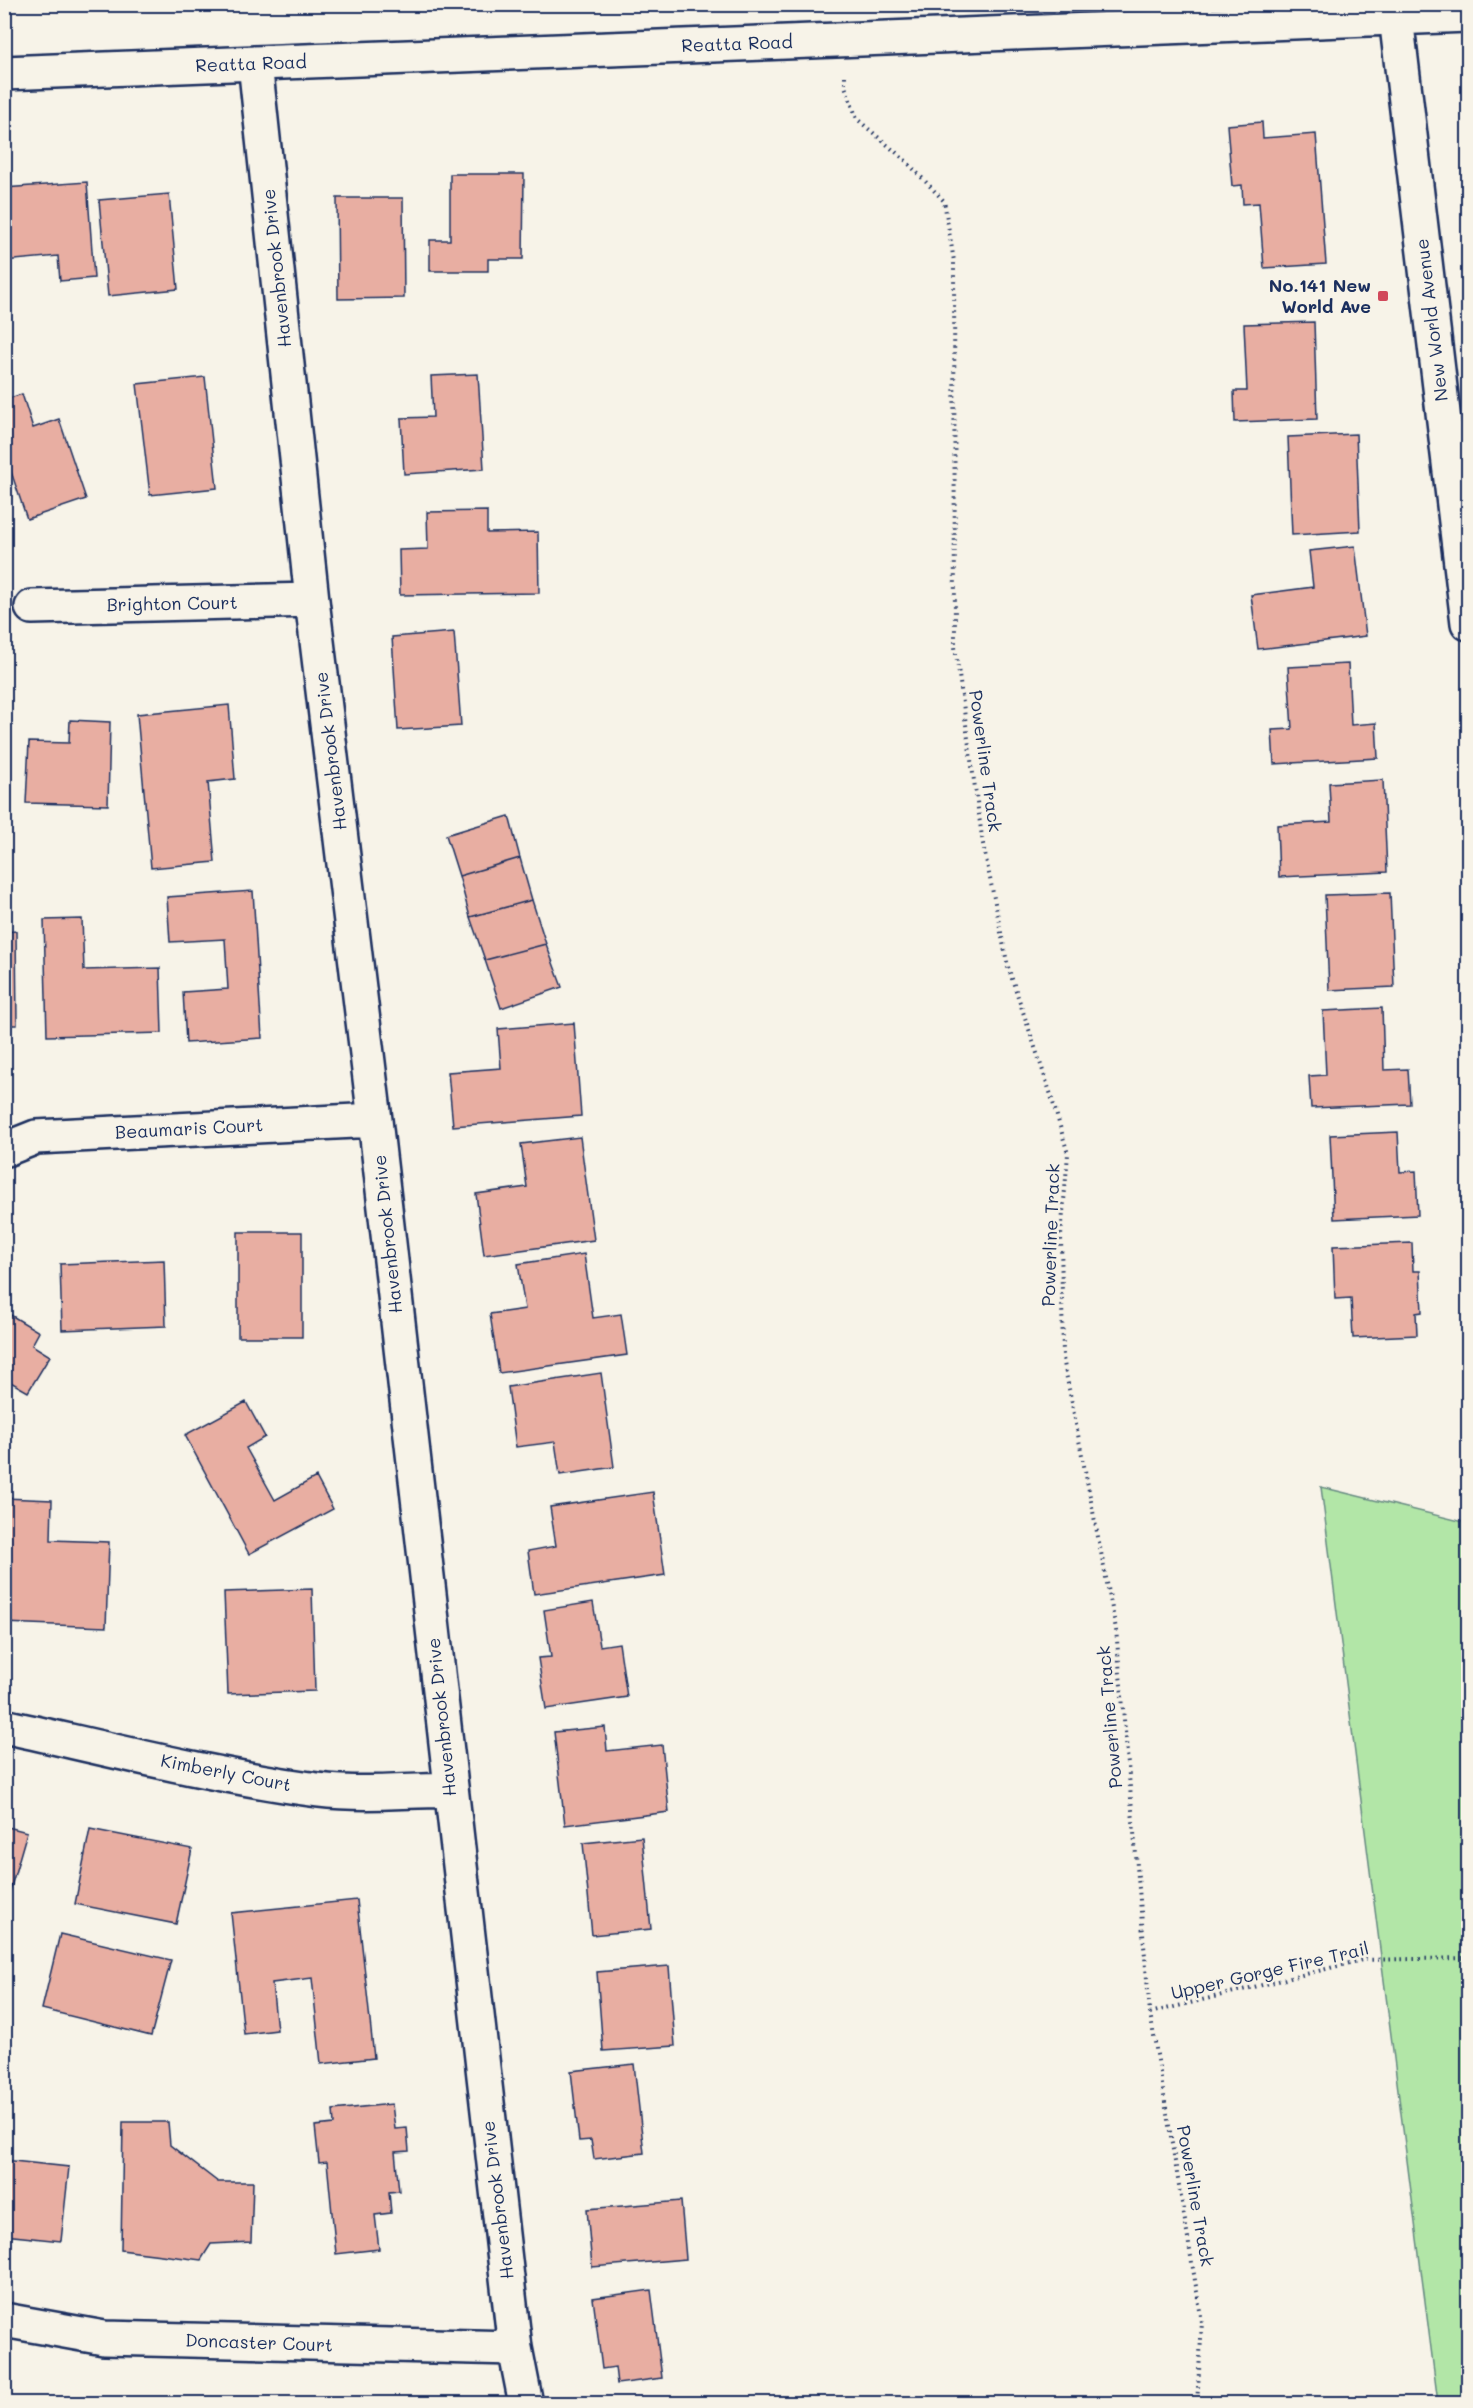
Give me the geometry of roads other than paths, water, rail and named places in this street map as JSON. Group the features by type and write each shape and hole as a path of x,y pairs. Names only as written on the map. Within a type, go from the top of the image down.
{"street":[{"name":"Reatta Road","path":"4,73 845,39 1383,14 1468,15"},
{"name":"New World Avenue","path":"1383,14 1468,623"},
{"name":"Havenbrook Drive","path":"255,63 312,600 375,1120 515,2348 526,2403"},
{"name":"Brighton Court","path":"32,607 312,600"},
{"name":"Beaumaris Court","path":"6,1149 36,1137 375,1120"},
{"name":"Kimberly Court","path":"4,1726 166,1762 320,1790 369,1792 451,1790"},
{"name":"Doncaster Court","path":"4,2320 104,2338 515,2348"}],"place":[{"name":"No.141 New World Ave","path":"1383,296"}]}
